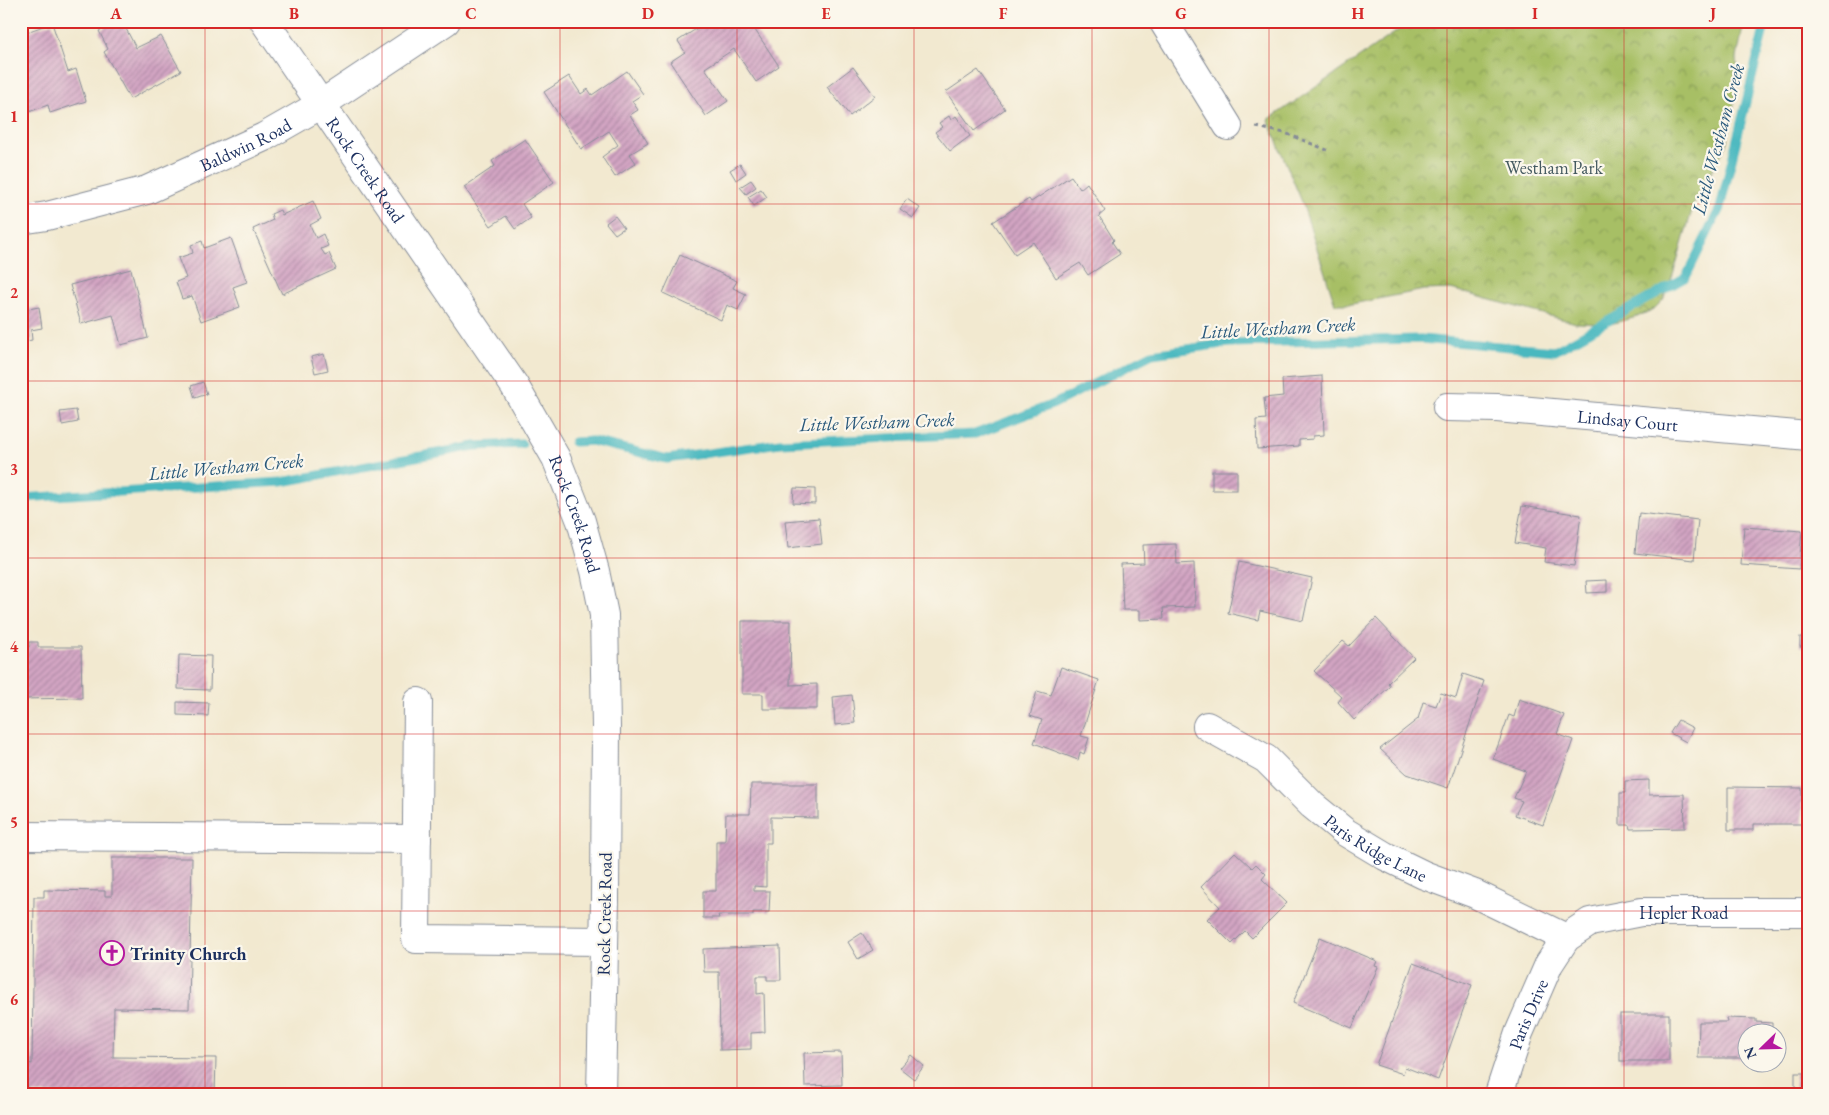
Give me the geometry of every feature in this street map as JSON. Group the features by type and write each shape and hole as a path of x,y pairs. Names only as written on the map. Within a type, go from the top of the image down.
{"street":[{"name":"Rock Creek Road","path":"264,21 514,385 556,458 581,521 604,615 606,727 601,1094"},
{"name":"Baldwin Road","path":"21,220 47,216 147,190 264,137 320,105 446,21"},
{"path":"1163,21 1228,126"},
{"name":"Lindsay Court","path":"1447,407 1497,408 1808,436"},
{"path":"418,702 416,939 604,941"},
{"name":"Paris Ridge Lane","path":"1207,726 1266,759 1312,805 1340,828 1385,856 1475,894 1566,938"},
{"path":"21,836 417,839"},
{"name":"Hepler Road","path":"1566,938 1590,922 1641,912 1808,912"},
{"name":"Paris Drive","path":"1499,1094 1519,1033 1545,972 1566,938"}],"path":[{"path":"1228,126 1262,128 1285,132 1327,150"}],"green space":[{"name":"Westham Park","path":"1412,21 1747,21 1743,27 1737,58 1738,81 1726,146 1695,200 1673,275 1663,300 1654,309 1637,317 1610,324 1576,323 1451,289 1424,290 1352,304 1335,304 1302,202 1268,120"}],"building":[{"path":"116,21 122,21 136,48 161,36 181,71 130,99 104,52 108,49 99,31"},
{"path":"708,21 749,21 779,66 756,82 734,49 705,68 728,101 706,116 670,62 685,52 678,41"},
{"path":"52,23 68,72 76,69 86,101 50,113 48,105 26,113 21,96 21,34"},
{"path":"853,67 875,96 850,116 827,87"},
{"path":"978,70 1005,109 974,131 946,92"},
{"path":"627,71 643,94 632,101 638,110 630,115 648,143 630,154 636,163 615,177 602,157 618,145 609,131 581,149 544,92 569,76 581,94 588,89 592,95"},
{"path":"949,116 951,120 956,116 970,136 950,151 935,132 942,127 939,123"},
{"path":"525,139 554,182 522,204 531,218 515,229 506,216 491,226 464,187 495,166 492,161"},
{"path":"740,164 746,173 736,180 730,170"},
{"path":"1071,176 1080,189 1087,183 1105,211 1099,216 1114,240 1112,242 1120,254 1088,275 1080,263 1056,278 1033,242 1015,254 993,222 1029,199 1031,202"},
{"path":"751,180 756,187 746,194 740,187"},
{"path":"761,189 767,197 754,206 748,197"},
{"path":"907,199 920,208 913,218 900,209"},
{"path":"313,201 321,219 310,225 316,238 323,234 328,246 321,249 325,255 329,253 336,269 282,294 253,229 273,220 271,214 280,210 282,215"},
{"path":"615,216 624,228 615,234 606,223"},
{"path":"231,238 247,282 233,287 240,307 201,321 192,296 182,299 176,282 186,278 178,258 193,253 191,245 202,241 204,248"},
{"path":"680,255 737,281 733,288 746,294 738,310 727,305 721,320 663,293"},
{"path":"131,269 148,338 121,345 113,315 81,324 70,285"},
{"path":"27,305 28,309 39,307 42,328 31,330 32,340 21,342 21,306"},
{"path":"324,354 328,370 315,373 311,357"},
{"path":"1322,376 1324,435 1313,436 1313,439 1299,440 1299,446 1257,449 1256,420 1266,419 1264,398 1283,396 1282,379"},
{"path":"203,382 207,394 195,398 191,386"},
{"path":"76,410 78,422 62,425 60,412"},
{"path":"1212,471 1237,471 1237,490 1212,490"},
{"path":"794,488 815,489 815,504 793,503"},
{"path":"1522,506 1581,515 1574,566 1544,562 1546,548 1515,543"},
{"path":"1639,513 1698,520 1694,560 1635,553"},
{"path":"819,518 822,544 788,548 785,521"},
{"path":"1744,527 1802,531 1799,569 1741,565"},
{"path":"1176,544 1177,564 1194,563 1195,607 1163,608 1164,619 1140,620 1140,610 1123,610 1121,564 1144,563 1143,545"},
{"path":"1239,562 1312,578 1303,621 1260,611 1258,620 1228,613"},
{"path":"1607,580 1607,592 1587,593 1586,581"},
{"path":"1376,618 1414,658 1388,683 1390,686 1354,720 1338,702 1342,697 1314,671 1343,641 1349,646"},
{"path":"742,621 791,621 790,685 817,684 817,709 763,709 763,694 742,694"},
{"path":"1800,637 1808,637 1808,647 1800,647"},
{"path":"29,642 38,642 38,647 81,647 82,698 21,699 21,647 29,647"},
{"path":"179,655 211,656 210,690 178,689"},
{"path":"1061,667 1099,680 1081,736 1089,738 1084,754 1080,752 1078,760 1034,743 1042,720 1030,716 1037,691 1051,695"},
{"path":"1463,674 1484,681 1448,788 1407,774 1380,749 1418,719 1423,702 1436,706 1441,693 1456,698"},
{"path":"852,695 855,723 835,725 833,697"},
{"path":"1519,699 1564,715 1557,734 1573,740 1543,825 1515,815 1522,801 1514,798 1526,771 1493,759 1509,715 1514,717"},
{"path":"177,702 209,703 208,716 177,715"},
{"path":"1678,720 1693,728 1686,742 1670,733"},
{"path":"1649,780 1649,795 1684,794 1685,828 1630,829 1629,825 1620,825 1620,793 1625,793 1625,781"},
{"path":"751,784 818,784 818,818 771,817 771,843 766,843 766,887 754,886 754,891 770,891 769,912 753,912 753,915 718,915 719,918 703,918 703,891 716,891 716,841 725,841 726,814 750,814"},
{"path":"1728,787 1802,788 1802,824 1753,824 1753,830 1728,830"},
{"path":"1235,852 1252,868 1256,864 1266,874 1262,879 1287,903 1252,938 1245,931 1232,944 1207,919 1220,907 1201,887"},
{"name":"Trinity Church","path":"112,858 192,858 189,1009 114,1008 113,1057 216,1058 215,1094 27,1094 27,1063 32,1064 34,897 44,897 44,890 105,891 105,896 112,896"},
{"path":"862,933 873,950 858,959 848,942"},
{"path":"1320,937 1377,961 1375,966 1378,967 1352,1028 1293,1003"},
{"path":"780,946 781,980 767,980 767,976 757,976 757,994 764,993 765,1032 751,1033 751,1049 720,1050 719,972 704,972 703,949"},
{"path":"1413,963 1472,985 1438,1080 1405,1067 1403,1074 1376,1065"},
{"path":"1620,1014 1669,1014 1669,1061 1620,1061"},
{"path":"1726,1018 1756,1019 1756,1022 1736,1022 1736,1058 1698,1058 1699,1022 1727,1022"},
{"path":"841,1052 842,1085 805,1086 804,1053"},
{"path":"911,1055 924,1066 914,1079 900,1068"},
{"path":"1795,1073 1808,1073 1808,1091 1795,1091"}],"waterway":[{"name":"Little Westham Creek","path":"574,442 592,441 667,459 780,443 975,434 1054,404 1152,354 1229,343 1421,339 1555,351 1686,277 1720,208 1766,21"},
{"name":"Little Westham Creek","path":"21,498 282,482 475,446 522,444"}],"place":[{"name":"Trinity Church","path":"112,953"}]}
